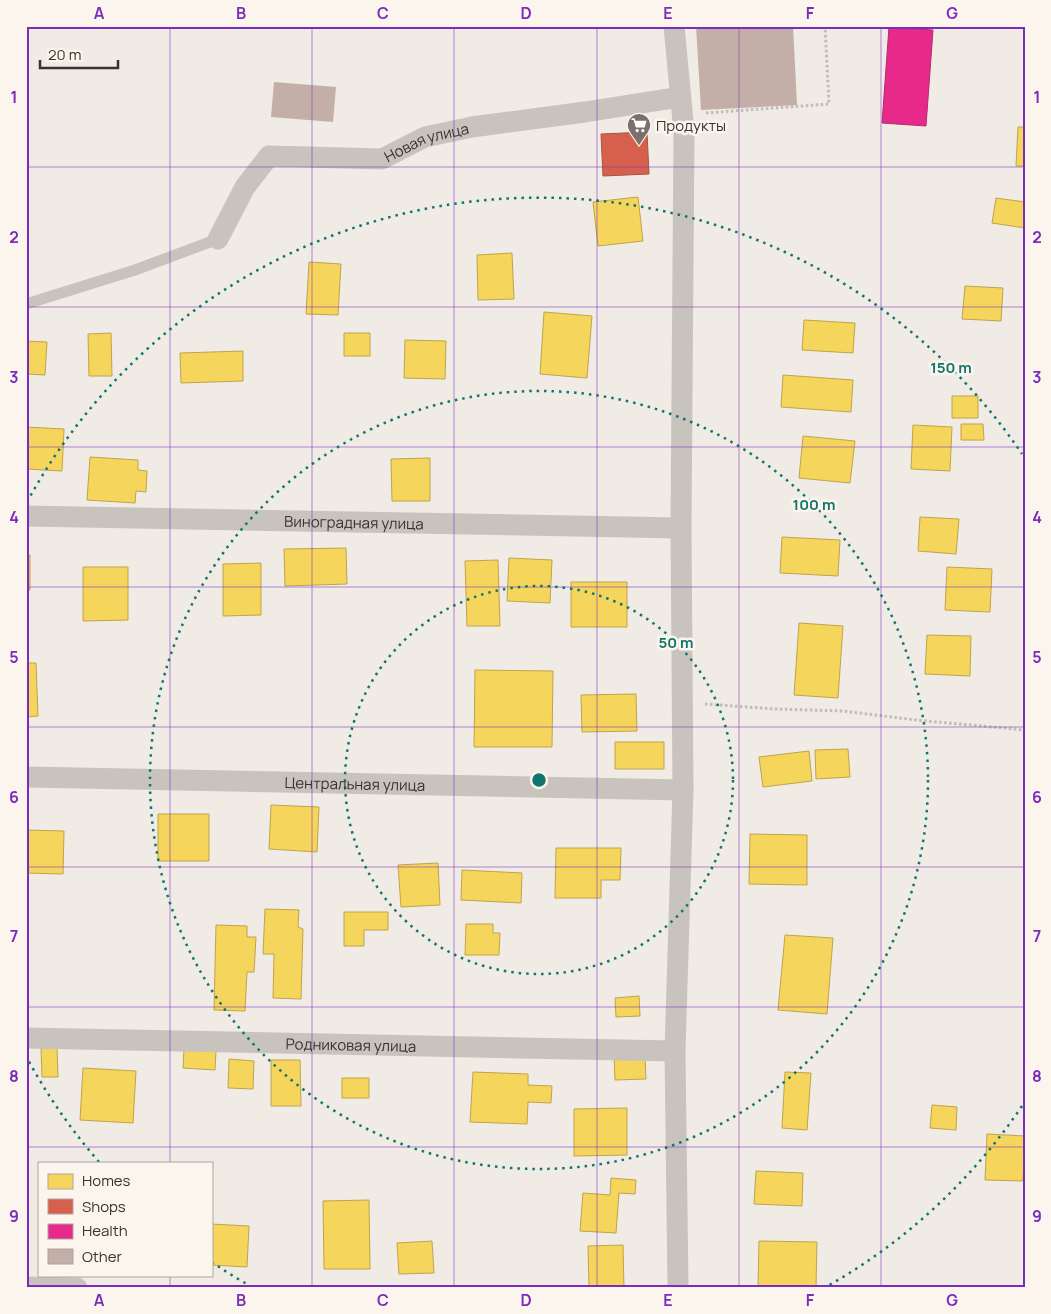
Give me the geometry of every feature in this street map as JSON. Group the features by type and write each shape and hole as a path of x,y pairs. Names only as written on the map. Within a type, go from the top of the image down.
{"street":[{"path":"674,26 680,97 684,116 681,528 683,790 675,1051 678,1288"},
{"name":"Новая улица","path":"218,239 245,187 268,156 382,159 425,137 472,127 680,97"},
{"name":"Виноградная улица","path":"26,516 681,528"},
{"name":"Центральная улица","path":"26,777 683,790"},
{"name":"Родниковая улица","path":"26,1038 675,1051"},
{"path":"26,1286 77,1288"}],"lane":[{"path":"26,304 135,270 218,239"}],"path":[{"path":"698,114 829,104 825,26"},
{"path":"682,703 843,711 1025,730"}],"building: Homes":[{"path":"1018,127 1025,127 1025,166 1016,166"},
{"path":"638,197 643,241 598,246 593,202"},
{"path":"996,198 1025,202 1025,228 992,223"},
{"path":"512,253 514,299 478,300 477,255"},
{"path":"309,262 341,264 338,315 306,314"},
{"path":"965,286 1003,288 1001,321 962,319"},
{"path":"544,312 592,316 587,378 540,374"},
{"path":"804,320 855,323 853,353 802,350"},
{"path":"111,333 112,376 89,376 88,334"},
{"path":"344,333 370,333 370,356 344,356"},
{"path":"405,340 446,341 445,379 404,378"},
{"path":"26,341 47,342 45,375 26,374"},
{"path":"243,351 243,381 181,383 180,353"},
{"path":"783,375 853,380 851,412 781,407"},
{"path":"952,396 978,396 978,418 952,418"},
{"path":"961,424 983,424 984,440 961,440"},
{"path":"913,425 952,427 950,471 911,469"},
{"path":"26,427 64,429 62,471 26,469"},
{"path":"803,436 855,441 850,483 799,478"},
{"path":"90,457 138,460 138,470 147,471 146,492 136,491 135,503 87,500"},
{"path":"430,458 430,501 392,501 391,459"},
{"path":"920,517 959,519 956,554 918,551"},
{"path":"782,537 840,540 838,576 780,573"},
{"path":"346,548 347,584 285,586 284,549"},
{"path":"26,555 30,555 30,590 26,590"},
{"path":"509,558 552,560 550,603 507,601"},
{"path":"498,560 500,626 467,626 465,561"},
{"path":"261,563 261,615 223,616 223,564"},
{"path":"83,567 128,567 128,620 83,621"},
{"path":"947,567 992,569 990,612 945,610"},
{"path":"571,582 627,582 627,627 571,627"},
{"path":"799,623 843,626 838,698 794,695"},
{"path":"927,635 971,636 970,676 925,674"},
{"path":"26,663 36,663 38,716 26,717"},
{"path":"475,670 553,671 552,747 474,747"},
{"path":"636,694 637,731 582,732 581,695"},
{"path":"615,742 664,742 664,769 615,769"},
{"path":"848,749 850,777 816,779 815,750"},
{"path":"809,751 812,781 763,787 759,757"},
{"path":"271,805 319,807 317,852 269,849"},
{"path":"158,814 209,814 209,861 158,861"},
{"path":"26,830 64,831 63,874 26,873"},
{"path":"750,834 807,835 807,885 749,884"},
{"path":"556,848 621,848 620,880 601,880 601,898 555,898"},
{"path":"438,863 440,905 401,907 398,865"},
{"path":"462,870 522,873 521,903 461,900"},
{"path":"265,909 299,910 298,927 303,929 301,999 273,998 274,954 263,954"},
{"path":"344,912 388,912 388,930 364,930 364,946 344,946"},
{"path":"466,924 493,924 493,933 500,933 499,955 465,955"},
{"path":"216,925 247,926 247,937 256,937 254,972 247,972 245,1011 214,1010"},
{"path":"785,935 833,938 827,1014 778,1010"},
{"path":"639,996 640,1016 616,1017 615,998"},
{"path":"41,1048 57,1048 58,1077 42,1077"},
{"path":"184,1049 216,1051 215,1070 183,1068"},
{"path":"614,1055 645,1055 646,1079 615,1080"},
{"path":"229,1059 254,1061 253,1089 228,1088"},
{"path":"271,1060 300,1060 301,1106 271,1106"},
{"path":"83,1068 136,1071 133,1123 80,1120"},
{"path":"473,1072 528,1074 528,1085 552,1086 551,1103 528,1102 527,1124 470,1122"},
{"path":"785,1072 811,1073 807,1130 782,1128"},
{"path":"342,1078 369,1078 369,1098 342,1098"},
{"path":"932,1105 957,1107 956,1130 930,1128"},
{"path":"627,1108 627,1155 574,1156 574,1109"},
{"path":"987,1134 1025,1136 1023,1181 985,1180"},
{"path":"756,1171 803,1173 802,1206 754,1204"},
{"path":"611,1178 636,1180 635,1194 619,1193 616,1233 580,1231 583,1193 610,1195"},
{"path":"369,1200 370,1269 324,1269 323,1201"},
{"path":"212,1224 249,1226 247,1267 212,1265"},
{"path":"432,1241 434,1273 399,1274 397,1243"},
{"path":"759,1241 817,1242 816,1288 758,1288"},
{"path":"623,1245 624,1288 589,1288 588,1246"}],"building: Shops":[{"path":"647,132 649,174 603,176 601,134"}],"building: Health":[{"path":"889,27 933,30 926,126 882,123"}],"building: Other":[{"path":"696,26 793,26 797,105 701,110"},
{"path":"274,82 336,87 333,122 271,117"}],"place":[{"name":"Продукты","path":"639,146"}]}
